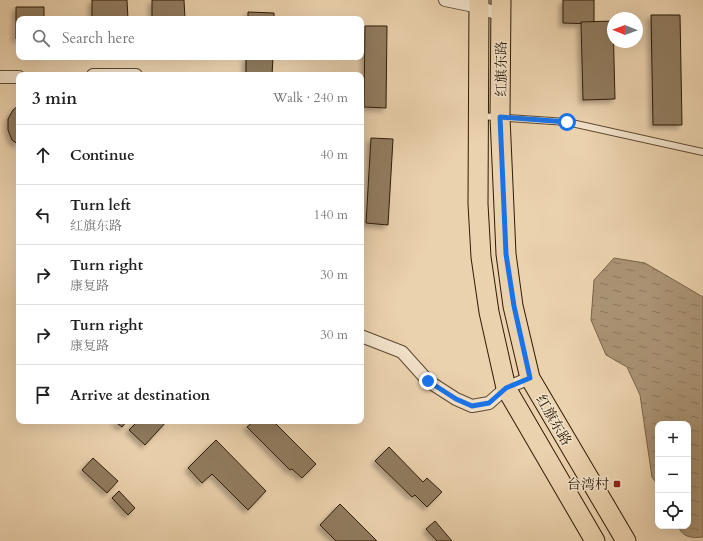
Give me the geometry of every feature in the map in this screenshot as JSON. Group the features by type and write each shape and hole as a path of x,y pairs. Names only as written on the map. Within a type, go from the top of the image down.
{"main road":[{"name":"红旗东路","path":"479,3 478,204 481,257 489,312 506,388 595,541"},
{"name":"红旗东路","path":"501,7 500,117 506,254 514,306 530,378 626,541"}],"street":[{"path":"446,0 501,7"},
{"path":"0,77 16,77"},
{"path":"364,337 402,352 428,381 456,399 472,406 489,403 506,388 530,378"}],"lane":[{"path":"478,116 567,122 703,152"}],"water":[{"path":"614,258 645,263 703,297 703,537 685,535 680,529 691,529 691,421 655,421 655,481 652,477 640,395 627,367 606,355 591,320 594,280"}],"building":[{"path":"92,0 127,0 128,16 92,16"},
{"path":"152,0 184,0 185,16 152,16"},
{"path":"563,0 594,0 594,24 563,23"},
{"path":"16,7 44,7 44,16 16,16"},
{"path":"248,12 274,13 274,16 248,16"},
{"path":"651,15 680,15 682,125 653,125"},
{"path":"607,21 607,48 614,48 615,99 583,100 581,22"},
{"path":"365,26 387,26 386,108 364,107"},
{"path":"246,60 273,60 272,72 246,72"},
{"path":"16,108 16,143 12,140 8,130 8,119"},
{"path":"371,138 393,139 388,225 366,223"},
{"path":"135,424 164,424 145,445 129,430"},
{"path":"250,424 276,424 316,464 302,478 292,469 290,470 247,427"},
{"path":"216,440 266,491 248,510 212,474 202,483 188,468"},
{"path":"389,447 423,482 427,478 442,492 427,507 415,495 412,497 375,461"},
{"path":"93,458 118,481 107,493 82,470"},
{"path":"119,491 135,508 128,515 112,498"},
{"path":"340,504 377,541 336,541 320,525"},
{"path":"435,521 452,541 437,541 426,529"}],"place":[{"name":"台湾村","path":"617,484"}],"route":[{"path":"428,381 456,399 472,406 489,403 506,388 530,378 514,306 506,254 500,117 567,122"}]}
